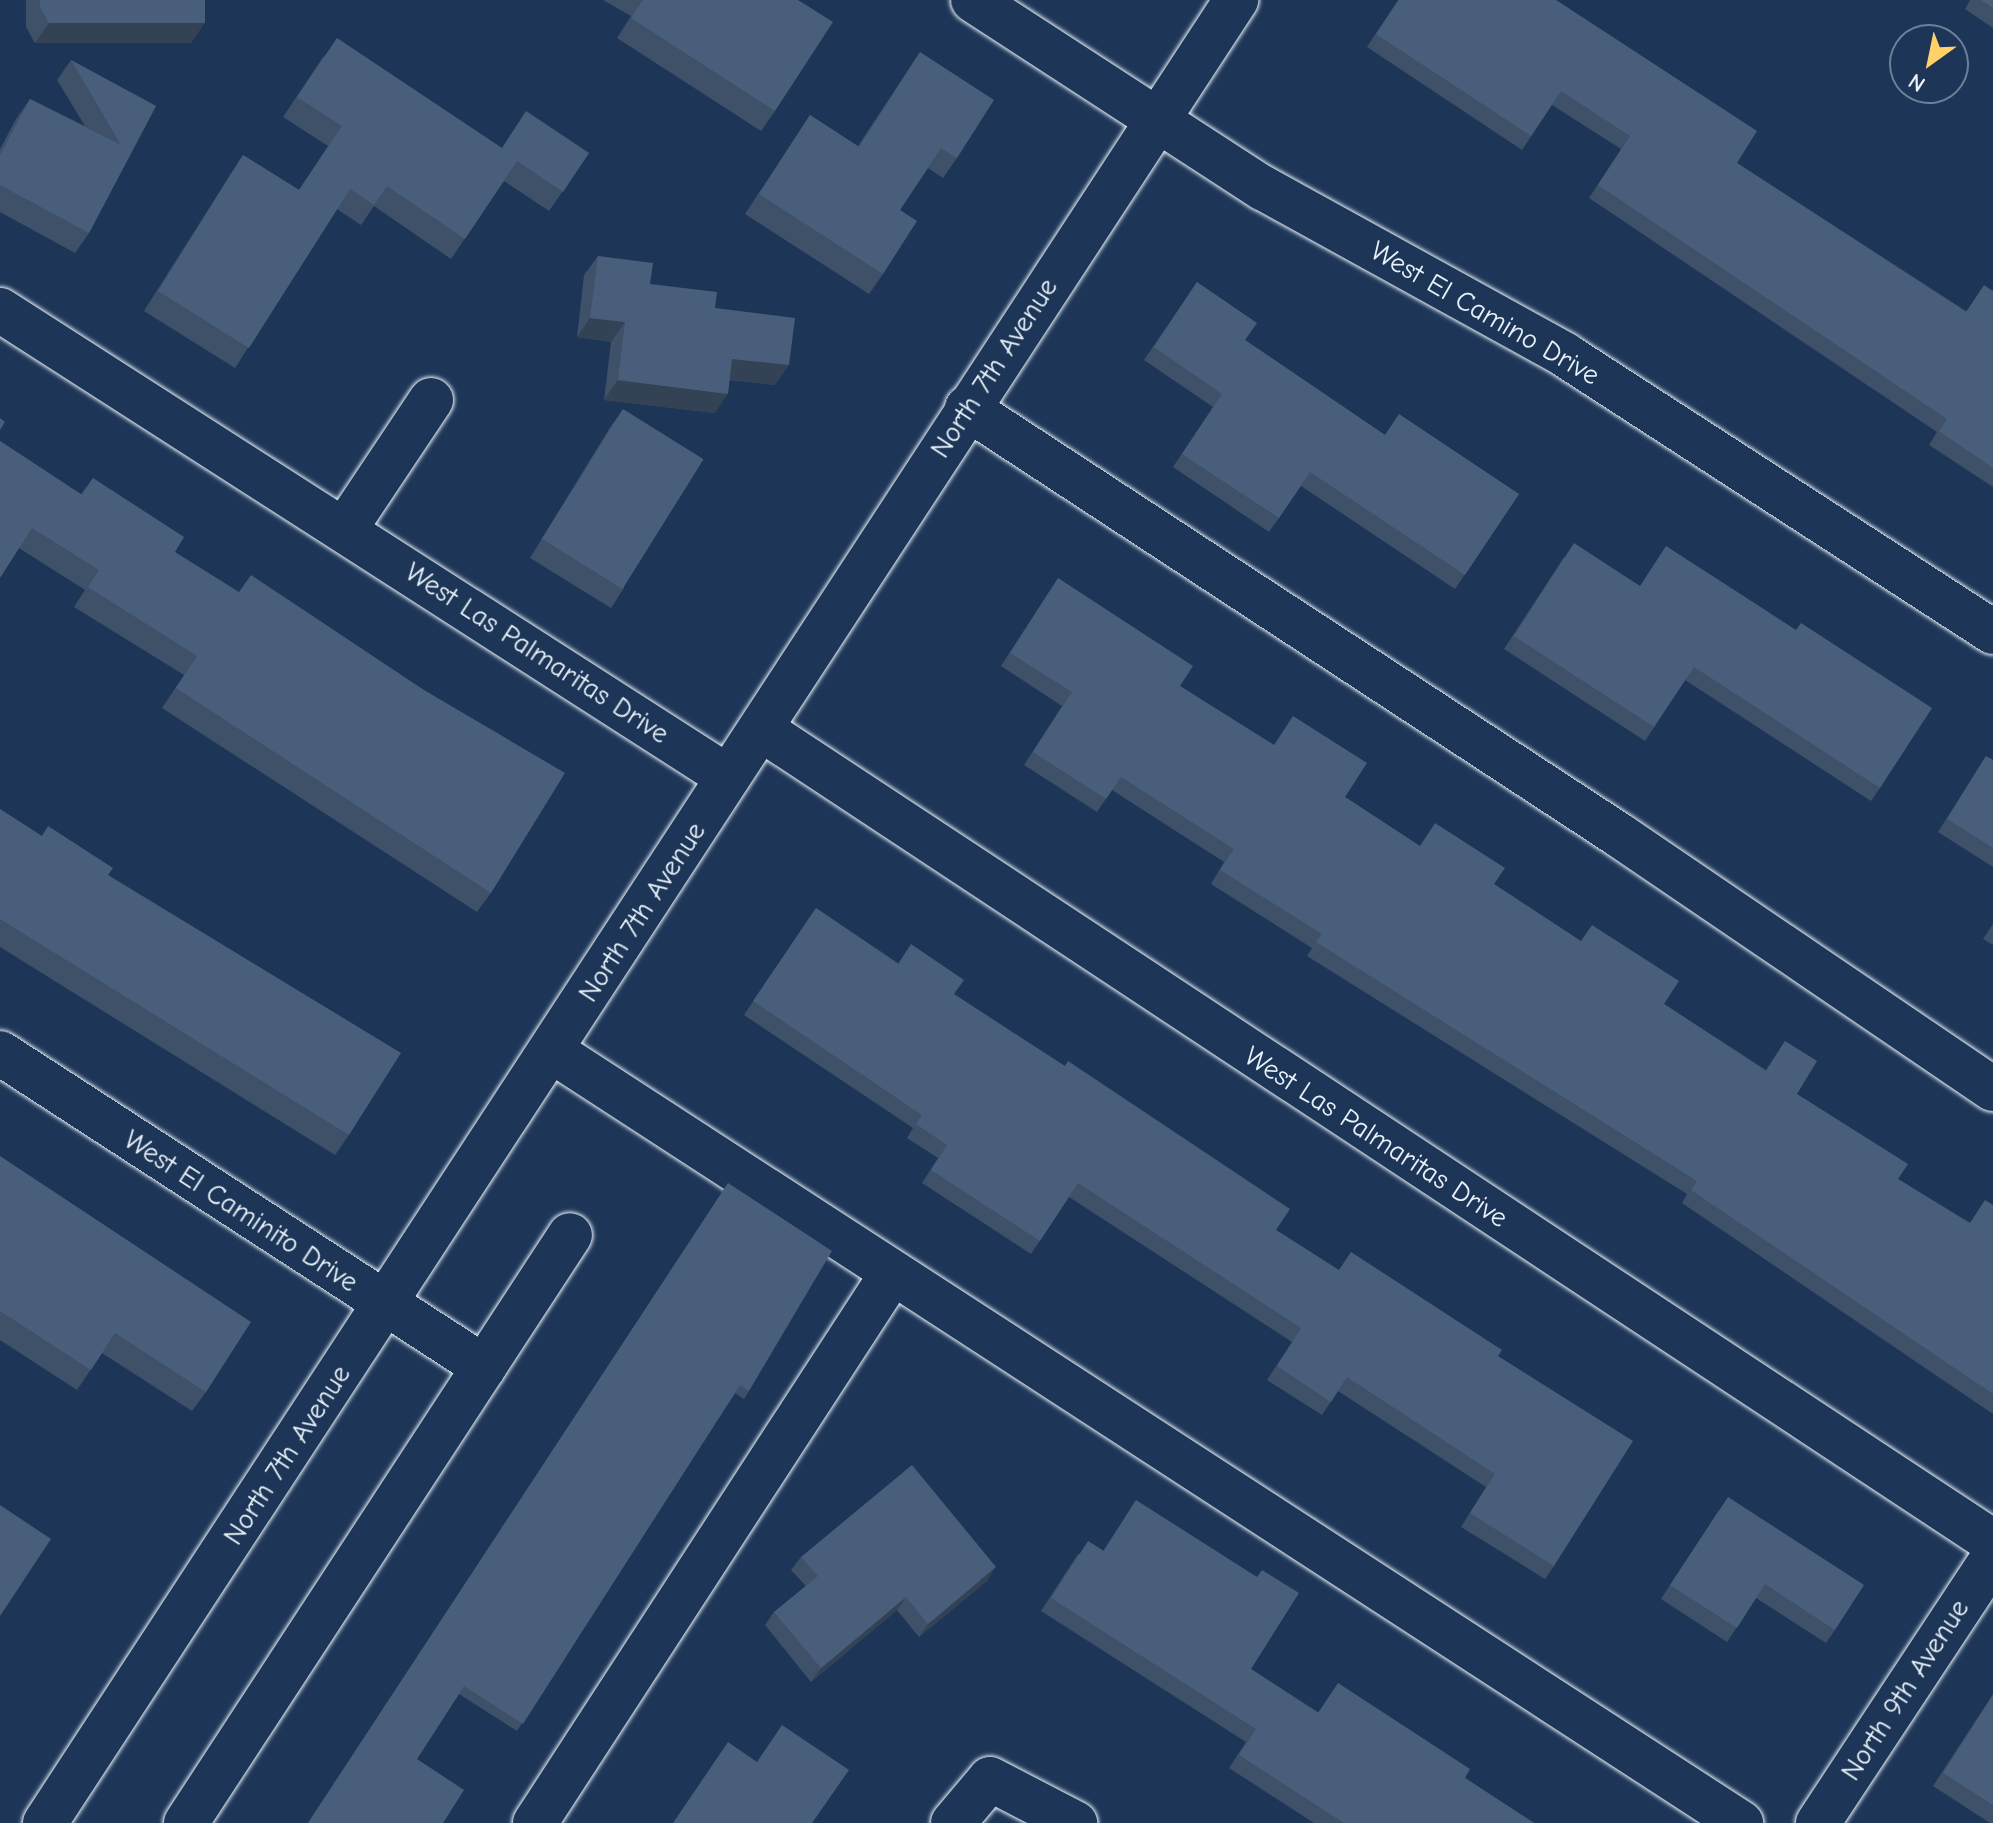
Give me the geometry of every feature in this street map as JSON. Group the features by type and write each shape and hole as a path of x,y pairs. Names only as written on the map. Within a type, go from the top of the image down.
{"street":[{"name":"West El Camino Drive","path":"973,0 1263,188 1565,355 1993,632"},
{"name":"North 7th Avenue","path":"45,1823 1236,0"},
{"name":"West Las Palmaritas Drive","path":"0,310 728,777"},
{"path":"345,529 431,400"},
{"path":"967,408 1619,835 1993,1089"},
{"name":"West Las Palmaritas Drive","path":"761,729 1992,1543"},
{"path":"552,1051 891,1275 1741,1823"},
{"name":"West El Caminito Drive","path":"0,1053 484,1367"},
{"path":"186,1823 570,1235"},
{"path":"535,1823 891,1275"},
{"name":"North 9th Avenue","path":"1818,1823 1992,1543"},
{"path":"953,1823 990,1779 1075,1823"}],"building":[{"path":"40,0 205,0 205,23 49,23 40,7"},
{"path":"643,0 798,0 833,22 775,111 631,18"},
{"path":"1399,0 1556,0 1757,131 1737,163 1966,312 1984,285 1993,291 1993,468 1939,431 1947,419 1598,185 1630,136 1561,91 1531,136 1376,34"},
{"path":"1981,0 1993,0 1993,8"},
{"path":"337,38 502,148 526,111 589,153 563,192 517,161 465,239 387,186 374,205 350,189 249,348 158,291 243,155 299,190 342,126 297,97"},
{"path":"920,52 994,100 957,158 941,148 900,210 917,221 883,274 759,194 810,115 859,147"},
{"path":"71,60 156,106 89,233 0,185 0,155 30,99 121,145"},
{"path":"598,256 653,263 650,284 717,292 715,308 795,318 789,365 732,359 728,394 618,380 625,322 590,318"},
{"path":"1197,282 1257,323 1245,340 1385,435 1399,414 1519,494 1465,575 1310,472 1279,518 1182,454 1222,394 1154,347"},
{"path":"623,409 704,459 622,589 542,539"},
{"path":"0,441 82,495 93,478 184,537 175,552 239,592 251,575 424,690 565,773 491,893 176,688 197,656 88,587 99,570 32,528 0,578"},
{"path":"1574,543 1640,586 1666,546 1796,630 1801,623 1932,708 1880,788 1694,667 1654,727 1514,636"},
{"path":"1058,578 1193,666 1180,686 1274,745 1293,716 1367,763 1345,797 1420,846 1435,823 1505,868 1494,884 1581,941 1592,925 1679,981 1664,1004 1766,1071 1785,1041 1817,1061 1797,1094 1908,1164 1898,1179 1970,1223 1985,1200 1993,1205 1993,1394 1691,1190 1697,1181 1316,942 1322,934 1220,870 1234,849 1121,777 1106,799 1033,752 1072,692 1010,653"},
{"path":"1986,756 1993,760 1993,848 1947,819"},
{"path":"0,809 42,836 48,826 113,868 108,875 401,1053 349,1135 0,919"},
{"path":"816,908 898,964 911,944 964,980 954,994 1065,1066 1068,1061 1290,1209 1276,1230 1339,1270 1351,1252 1502,1350 1498,1356 1633,1441 1554,1566 1470,1513 1495,1474 1347,1377 1331,1402 1277,1366 1301,1328 1078,1183 1040,1241 931,1170 947,1145 916,1124 922,1115 753,1001"},
{"path":"0,1156 251,1322 206,1392 115,1333 91,1370 0,1311"},
{"path":"728,1183 832,1251 749,1391 740,1385 523,1724 464,1686 417,1759 464,1790 443,1823 308,1823"},
{"path":"912,1465 996,1567 928,1624 906,1597 821,1668 774,1612 818,1576 801,1557"},
{"path":"1728,1497 1864,1585 1835,1630 1765,1584 1737,1628 1670,1585"},
{"path":"1136,1500 1257,1577 1262,1570 1299,1593 1251,1669 1318,1713 1338,1683 1470,1769 1465,1778 1534,1823 1344,1823 1239,1755 1256,1729 1051,1598 1088,1541 1104,1551"},
{"path":"0,1505 51,1539 0,1616"},
{"path":"1993,1695 1993,1805 1943,1773"},
{"path":"782,1725 849,1770 812,1823 673,1823 728,1742 757,1762"}]}
